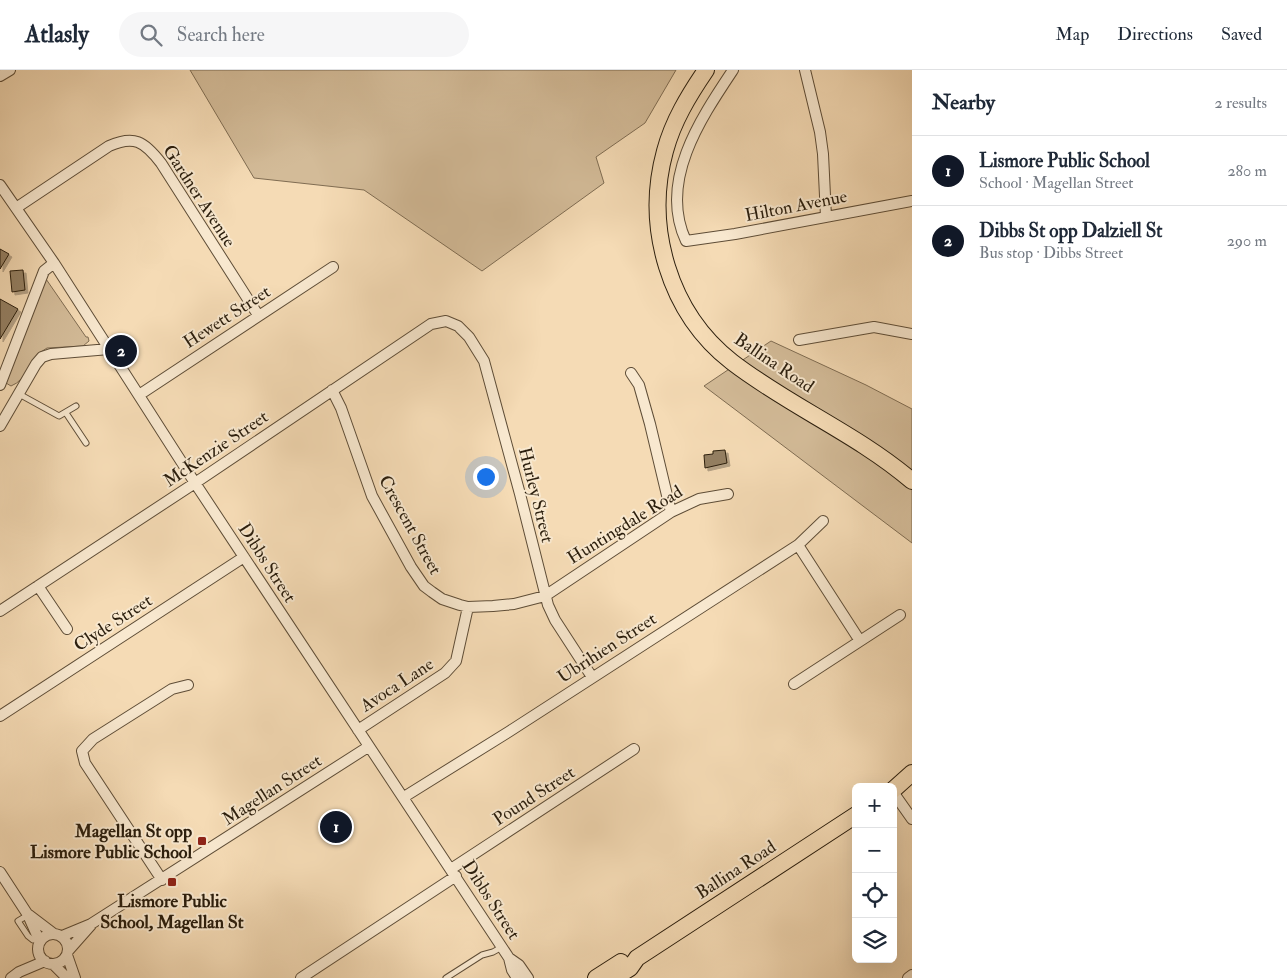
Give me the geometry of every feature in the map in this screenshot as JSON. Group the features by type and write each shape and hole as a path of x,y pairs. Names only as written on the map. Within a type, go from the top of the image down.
{"main road":[{"name":"Ballina Road","path":"706,70 687,100 671,133 658,186 657,201 660,239 668,269 677,292 698,327 731,361 772,390 870,449 912,481"},
{"path":"897,787 912,773"},
{"name":"Ballina Road","path":"614,978 630,968 637,958 852,818"},
{"name":"Ballina Road","path":"596,978 624,960 637,958"}],"street":[{"path":"0,76 10,70"},
{"name":"Hilton Avenue","path":"733,70 695,130 682,166 678,206 679,225 686,241 912,201"},
{"path":"804,70 822,147 826,216"},
{"name":"Gardner Avenue","path":"16,208 109,146 120,141 137,141 146,146 160,162 258,316"},
{"name":"Dibbs Street","path":"0,185 54,263 195,483 502,947 509,958 512,970 517,978"},
{"path":"0,385 44,271 54,263"},
{"name":"Hewett Street","path":"139,395 333,267"},
{"name":"McKenzie Street","path":"0,611 195,483 431,324 442,321 452,322"},
{"name":"Hurley Street","path":"452,322 469,337 484,361 520,494 544,596 555,620 592,677"},
{"path":"799,340 874,327 912,334"},
{"path":"0,426 42,357 51,354 109,349"},
{"path":"632,374 639,386 650,424 671,512"},
{"name":"Crescent Street","path":"332,390 341,408 372,496 411,567 424,586 448,602 468,607 514,604 544,596"},
{"name":"Huntingdale Road","path":"544,596 671,512 699,499 728,494"},
{"name":"Ubrihien Street","path":"404,797 510,731 798,545 823,521"},
{"path":"798,545 860,641"},
{"name":"Clyde Street","path":"0,716 244,557"},
{"path":"38,586 67,629"},
{"name":"Avoca Lane","path":"358,730 445,673 454,665 468,607"},
{"path":"794,684 900,615"},
{"path":"162,880 85,763 82,751 89,742 172,689 188,686"},
{"name":"Magellan Street","path":"58,935 91,924 368,747"},
{"name":"Pound Street","path":"301,978 453,872 634,750"},
{"path":"897,797 912,819"},
{"path":"0,872 28,915 39,944 49,963 67,978"},
{"path":"28,915 67,942 75,978"},
{"name":"Magellan Street","path":"68,953 91,924"},
{"path":"15,975 45,936 58,935"},
{"path":"15,975 49,963 62,961 68,953"},
{"name":"Dibbs Street","path":"509,958 519,965 528,978"},
{"path":"908,978 912,975"}],"lane":[{"path":"18,394 59,416 76,406"},
{"path":"66,413 86,444"},
{"path":"446,978 482,954 493,952 502,947"}],"shaded area":[{"path":"190,70 676,70 645,123 596,157 604,183 482,271 364,190 254,178"},
{"path":"46,279 89,341 83,346 47,348 37,356 21,379 11,386 6,383"},
{"path":"771,341 866,385 912,409 912,543 704,386"}],"building":[{"path":"0,249 9,254 0,269"},
{"path":"23,270 25,290 12,292 10,271"},
{"path":"0,299 18,309 0,339"},
{"path":"725,450 727,463 705,468 704,455 713,454 713,451"}],"place":[{"name":"Dibbs St opp Dalziell St","path":"121,351"},
{"name":"Lismore Public School","path":"336,827"},
{"name":"Magellan St opp Lismore Public School","path":"202,841"},
{"name":"Lismore Public School, Magellan St","path":"172,882"}]}
